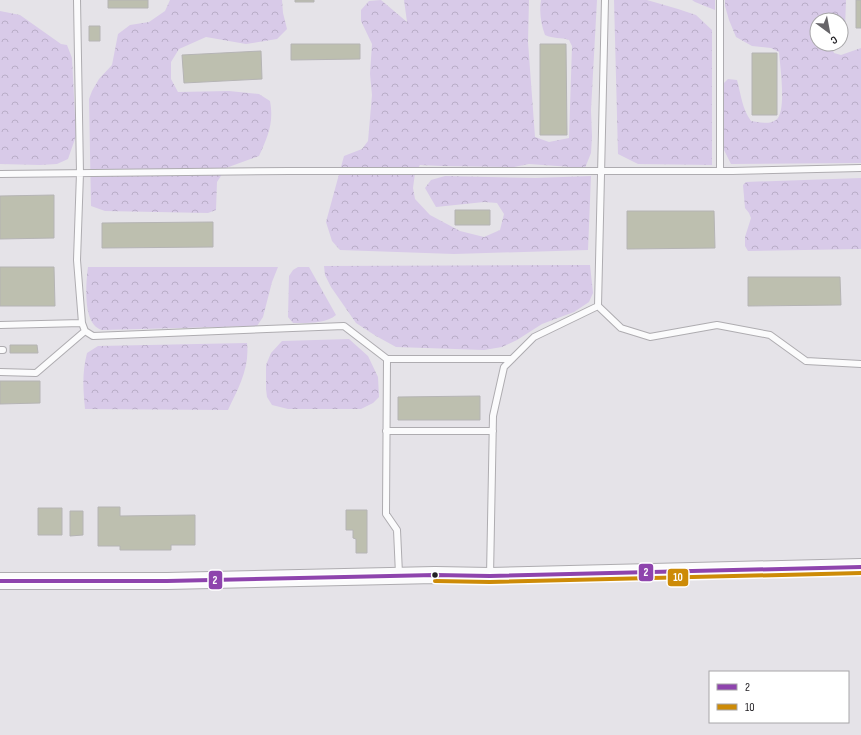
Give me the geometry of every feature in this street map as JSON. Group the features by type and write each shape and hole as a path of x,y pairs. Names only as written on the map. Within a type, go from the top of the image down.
{"street":[{"path":"0,581 167,581 399,576 490,576 861,567"}],"lane":[{"path":"78,0 80,174 77,260 82,322 85,331 93,336 344,326 386,359 512,359"},
{"path":"605,0 598,306 620,328 650,338 717,325 770,335 806,361 861,364"},
{"path":"720,0 720,171"},
{"path":"0,174 290,170 602,172 861,168"},
{"path":"490,576 493,416 504,367 534,338 598,306"},
{"path":"0,324 82,322"},
{"path":"0,372 36,373 85,331"},
{"path":"386,359 386,514 397,530 399,576"},
{"path":"386,431 493,431"}],"green space":[{"path":"170,0 282,0 283,13 287,29 277,39 246,44 206,37 179,49 171,62 171,79 178,92 229,91 259,94 270,101 271,123 267,136 259,156 226,168 217,182 216,210 208,213 105,211 91,206 89,99 99,79 112,65 118,34 130,25 149,22 165,11"},
{"path":"381,0 407,22 404,0 529,0 528,42 535,137 549,142 569,138 572,46 569,40 545,35 542,27 540,9 541,0 597,0 591,110 591,153 585,168 529,164 514,167 420,165 415,173 413,188 415,199 430,215 460,231 484,237 500,230 504,214 497,203 484,202 436,207 425,188 431,180 445,176 535,178 591,176 588,250 454,254 340,250 332,241 326,222 344,156 362,149 368,141 372,95 370,74 372,44 361,21 361,10 369,1"},
{"path":"614,0 647,0 678,9 696,15 712,30 712,165 638,164 618,154"},
{"path":"692,0 715,0 715,10 695,2"},
{"path":"725,0 846,0 846,12 809,12 809,52 834,52 841,55 861,48 861,163 731,164 724,150 724,83 728,79 737,80 744,106 751,121 764,123 773,122 779,115 782,99 782,88 779,52 771,48 752,46 736,37 725,6"},
{"path":"0,11 20,15 61,44 67,45 72,58 76,136 68,159 57,164 0,164"},
{"path":"861,178 861,249 748,251 745,246 745,237 751,218 745,208 743,185 746,182"},
{"path":"590,265 593,293 589,302 574,312 542,324 517,340 502,347 484,350 396,347 356,323 331,287 325,275 324,266"},
{"path":"88,267 278,267 272,282 263,317 257,326 102,330 96,327 88,312 86,293"},
{"path":"298,267 309,267 336,315 332,318 310,323 293,323 288,317 289,276 293,270"},
{"path":"349,339 368,356 378,377 379,397 373,403 361,409 288,409 272,405 267,397 266,365 271,353 282,341"},
{"path":"247,343 247,361 245,370 228,410 85,409 83,381 85,360 87,353 98,346"}],"building":[{"path":"108,0 148,0 148,8 108,8"},
{"path":"295,0 314,0 314,2 295,2"},
{"path":"856,0 861,0 861,28 856,28"},
{"path":"89,26 100,26 100,41 89,41"},
{"path":"291,44 360,44 360,59 291,60"},
{"path":"540,44 566,44 567,135 540,135"},
{"path":"261,51 262,79 184,83 182,55"},
{"path":"752,53 777,53 777,115 752,115"},
{"path":"54,195 54,238 0,239 0,196"},
{"path":"455,210 490,210 490,225 455,225"},
{"path":"627,211 714,211 715,248 627,249"},
{"path":"213,222 213,247 102,248 102,223"},
{"path":"0,267 54,267 55,306 0,306"},
{"path":"748,277 840,277 841,305 748,306"},
{"path":"10,345 37,345 38,353 10,353"},
{"path":"0,381 40,381 40,403 0,404"},
{"path":"480,396 480,420 398,420 398,397"},
{"path":"98,507 120,507 120,516 195,515 195,545 171,545 171,550 120,550 120,546 98,546"},
{"path":"38,508 62,508 62,535 38,535"},
{"path":"346,510 367,510 367,553 356,553 356,539 353,538 353,530 346,530"},
{"path":"70,511 83,511 83,535 70,536"}],"transit line":[{"name":"2","path":"0,581 167,581 435,575 490,576 861,567"},
{"name":"10","path":"435,581 490,582 861,573"}]}
